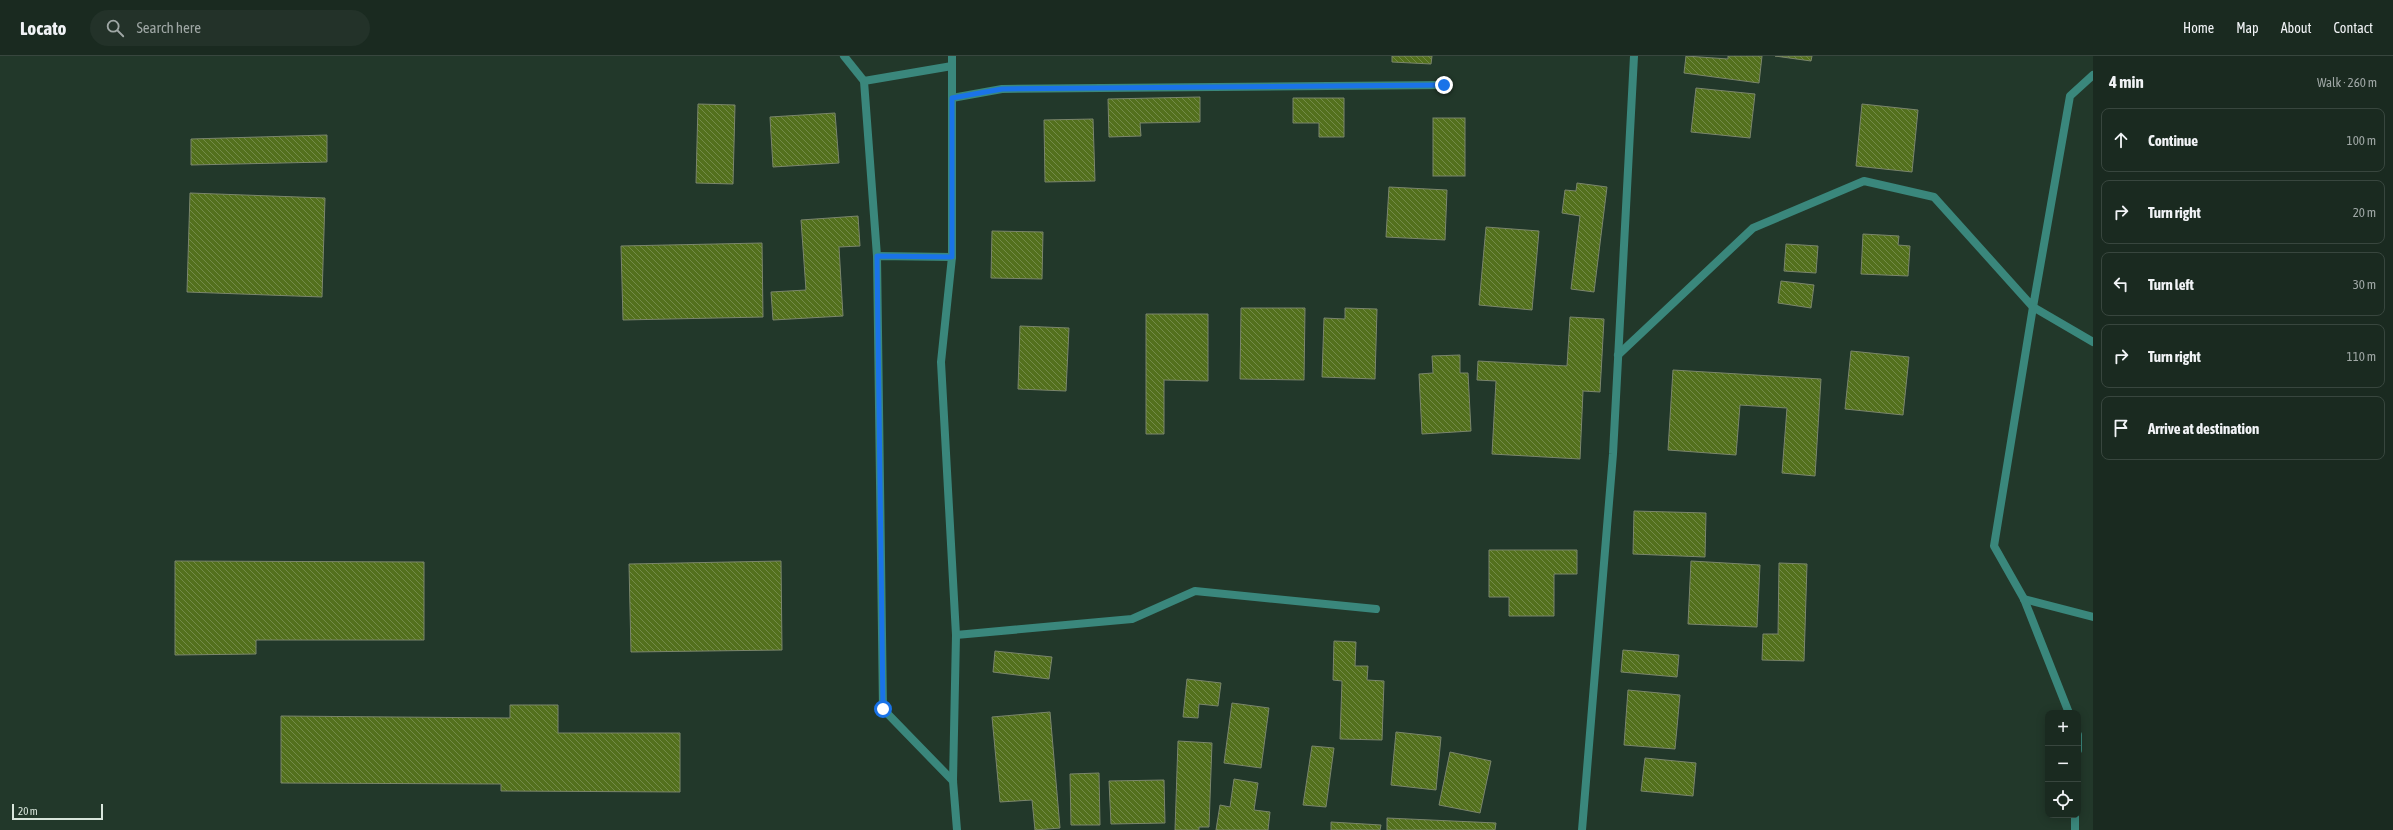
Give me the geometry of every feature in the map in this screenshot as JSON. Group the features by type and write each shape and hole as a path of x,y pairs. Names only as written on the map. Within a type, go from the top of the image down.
{"street":[{"path":"844,56 864,81 877,256 883,709 954,781"},
{"path":"952,56 952,257 940,362 956,635 954,781 957,830"},
{"path":"1582,830 1613,454 1634,56"},
{"path":"864,81 952,66"},
{"path":"2068,710 2024,599 1994,546 2033,307 2070,96 2093,75"},
{"path":"952,98 1002,89 1444,85"},
{"path":"1618,355 1753,228 1864,181 1934,197 2033,307 2093,342"},
{"path":"877,256 952,257"},
{"path":"956,635 1132,618 1195,591 1376,609"},
{"path":"2024,599 2093,617"},
{"path":"2075,818 2075,830"}],"building":[{"path":"1392,56 1432,56 1431,64 1392,62"},
{"path":"1686,56 1728,59 1728,56 1762,56 1759,83 1684,73"},
{"path":"1775,56 1812,56 1811,61"},
{"path":"1696,88 1755,94 1750,138 1691,132"},
{"path":"1200,97 1200,122 1140,123 1141,136 1109,137 1108,99"},
{"path":"1293,98 1344,98 1344,137 1319,137 1319,123 1293,123"},
{"path":"698,104 735,105 733,184 696,183"},
{"path":"1862,104 1918,110 1912,172 1856,166"},
{"path":"835,113 839,163 773,167 770,117"},
{"path":"1433,118 1465,118 1465,176 1433,176"},
{"path":"1093,119 1095,181 1045,182 1044,120"},
{"path":"327,135 327,162 191,165 191,139"},
{"path":"1577,183 1607,187 1594,292 1571,289 1580,216 1562,213 1565,190 1576,191"},
{"path":"1389,187 1447,190 1445,240 1386,237"},
{"path":"190,193 325,198 322,297 187,292"},
{"path":"858,216 860,246 839,247 843,316 773,320 771,292 806,290 801,220"},
{"path":"1486,227 1539,231 1532,310 1479,305"},
{"path":"992,231 1043,232 1042,279 991,278"},
{"path":"1863,234 1899,236 1898,245 1910,246 1908,276 1861,274"},
{"path":"762,243 763,317 623,320 621,246"},
{"path":"1786,244 1818,246 1816,273 1784,271"},
{"path":"1781,281 1814,285 1811,308 1778,303"},
{"path":"1241,308 1305,308 1304,380 1240,379"},
{"path":"1345,308 1377,309 1375,379 1322,377 1324,318 1345,319"},
{"path":"1146,314 1208,314 1208,381 1164,380 1164,434 1146,434"},
{"path":"1570,317 1604,319 1600,392 1583,391 1580,459 1492,454 1496,381 1477,380 1478,361 1567,366"},
{"path":"1020,326 1069,328 1066,391 1018,389"},
{"path":"1851,351 1909,357 1903,415 1845,409"},
{"path":"1460,355 1460,373 1468,373 1471,431 1422,434 1419,374 1433,373 1432,356"},
{"path":"1673,370 1821,379 1815,476 1782,473 1787,408 1740,405 1736,455 1668,450"},
{"path":"1634,511 1706,513 1705,557 1633,554"},
{"path":"1489,550 1577,550 1577,574 1554,574 1554,616 1509,616 1509,597 1489,597"},
{"path":"175,561 424,562 424,640 256,640 256,654 175,655"},
{"path":"781,561 782,650 631,652 629,564"},
{"path":"1691,561 1760,565 1757,627 1688,624"},
{"path":"1779,563 1807,564 1804,661 1762,660 1763,634 1778,634"},
{"path":"1334,641 1356,642 1355,666 1368,666 1367,680 1384,681 1382,740 1340,739 1342,681 1333,680"},
{"path":"1623,650 1679,655 1677,677 1621,672"},
{"path":"995,651 1052,657 1049,679 993,672"},
{"path":"1187,679 1221,683 1218,706 1199,704 1198,718 1183,717"},
{"path":"1628,690 1680,695 1675,749 1624,745"},
{"path":"1232,703 1269,708 1261,768 1224,763"},
{"path":"510,705 558,705 558,733 680,733 680,792 501,791 501,784 281,783 281,716 510,718"},
{"path":"1050,712 1060,828 1035,830 1032,800 1000,802 992,717"},
{"path":"1396,732 1441,737 1436,790 1391,785"},
{"path":"1178,741 1212,743 1209,827 1199,827 1199,830 1175,830"},
{"path":"1312,746 1334,748 1326,807 1303,805"},
{"path":"1450,752 1491,761 1480,813 1439,805"},
{"path":"1645,758 1696,763 1693,796 1641,791"},
{"path":"1099,773 1100,825 1071,825 1070,774"},
{"path":"1234,779 1258,783 1254,810 1270,812 1268,830 1216,830 1220,805 1230,807"},
{"path":"1164,780 1165,823 1111,824 1109,781"},
{"path":"1387,818 1496,823 1495,830 1387,830"},
{"path":"1331,822 1381,825 1380,830 1331,830"}],"route":[{"path":"883,709 877,256 952,257 952,98 1002,89 1444,85"}]}
